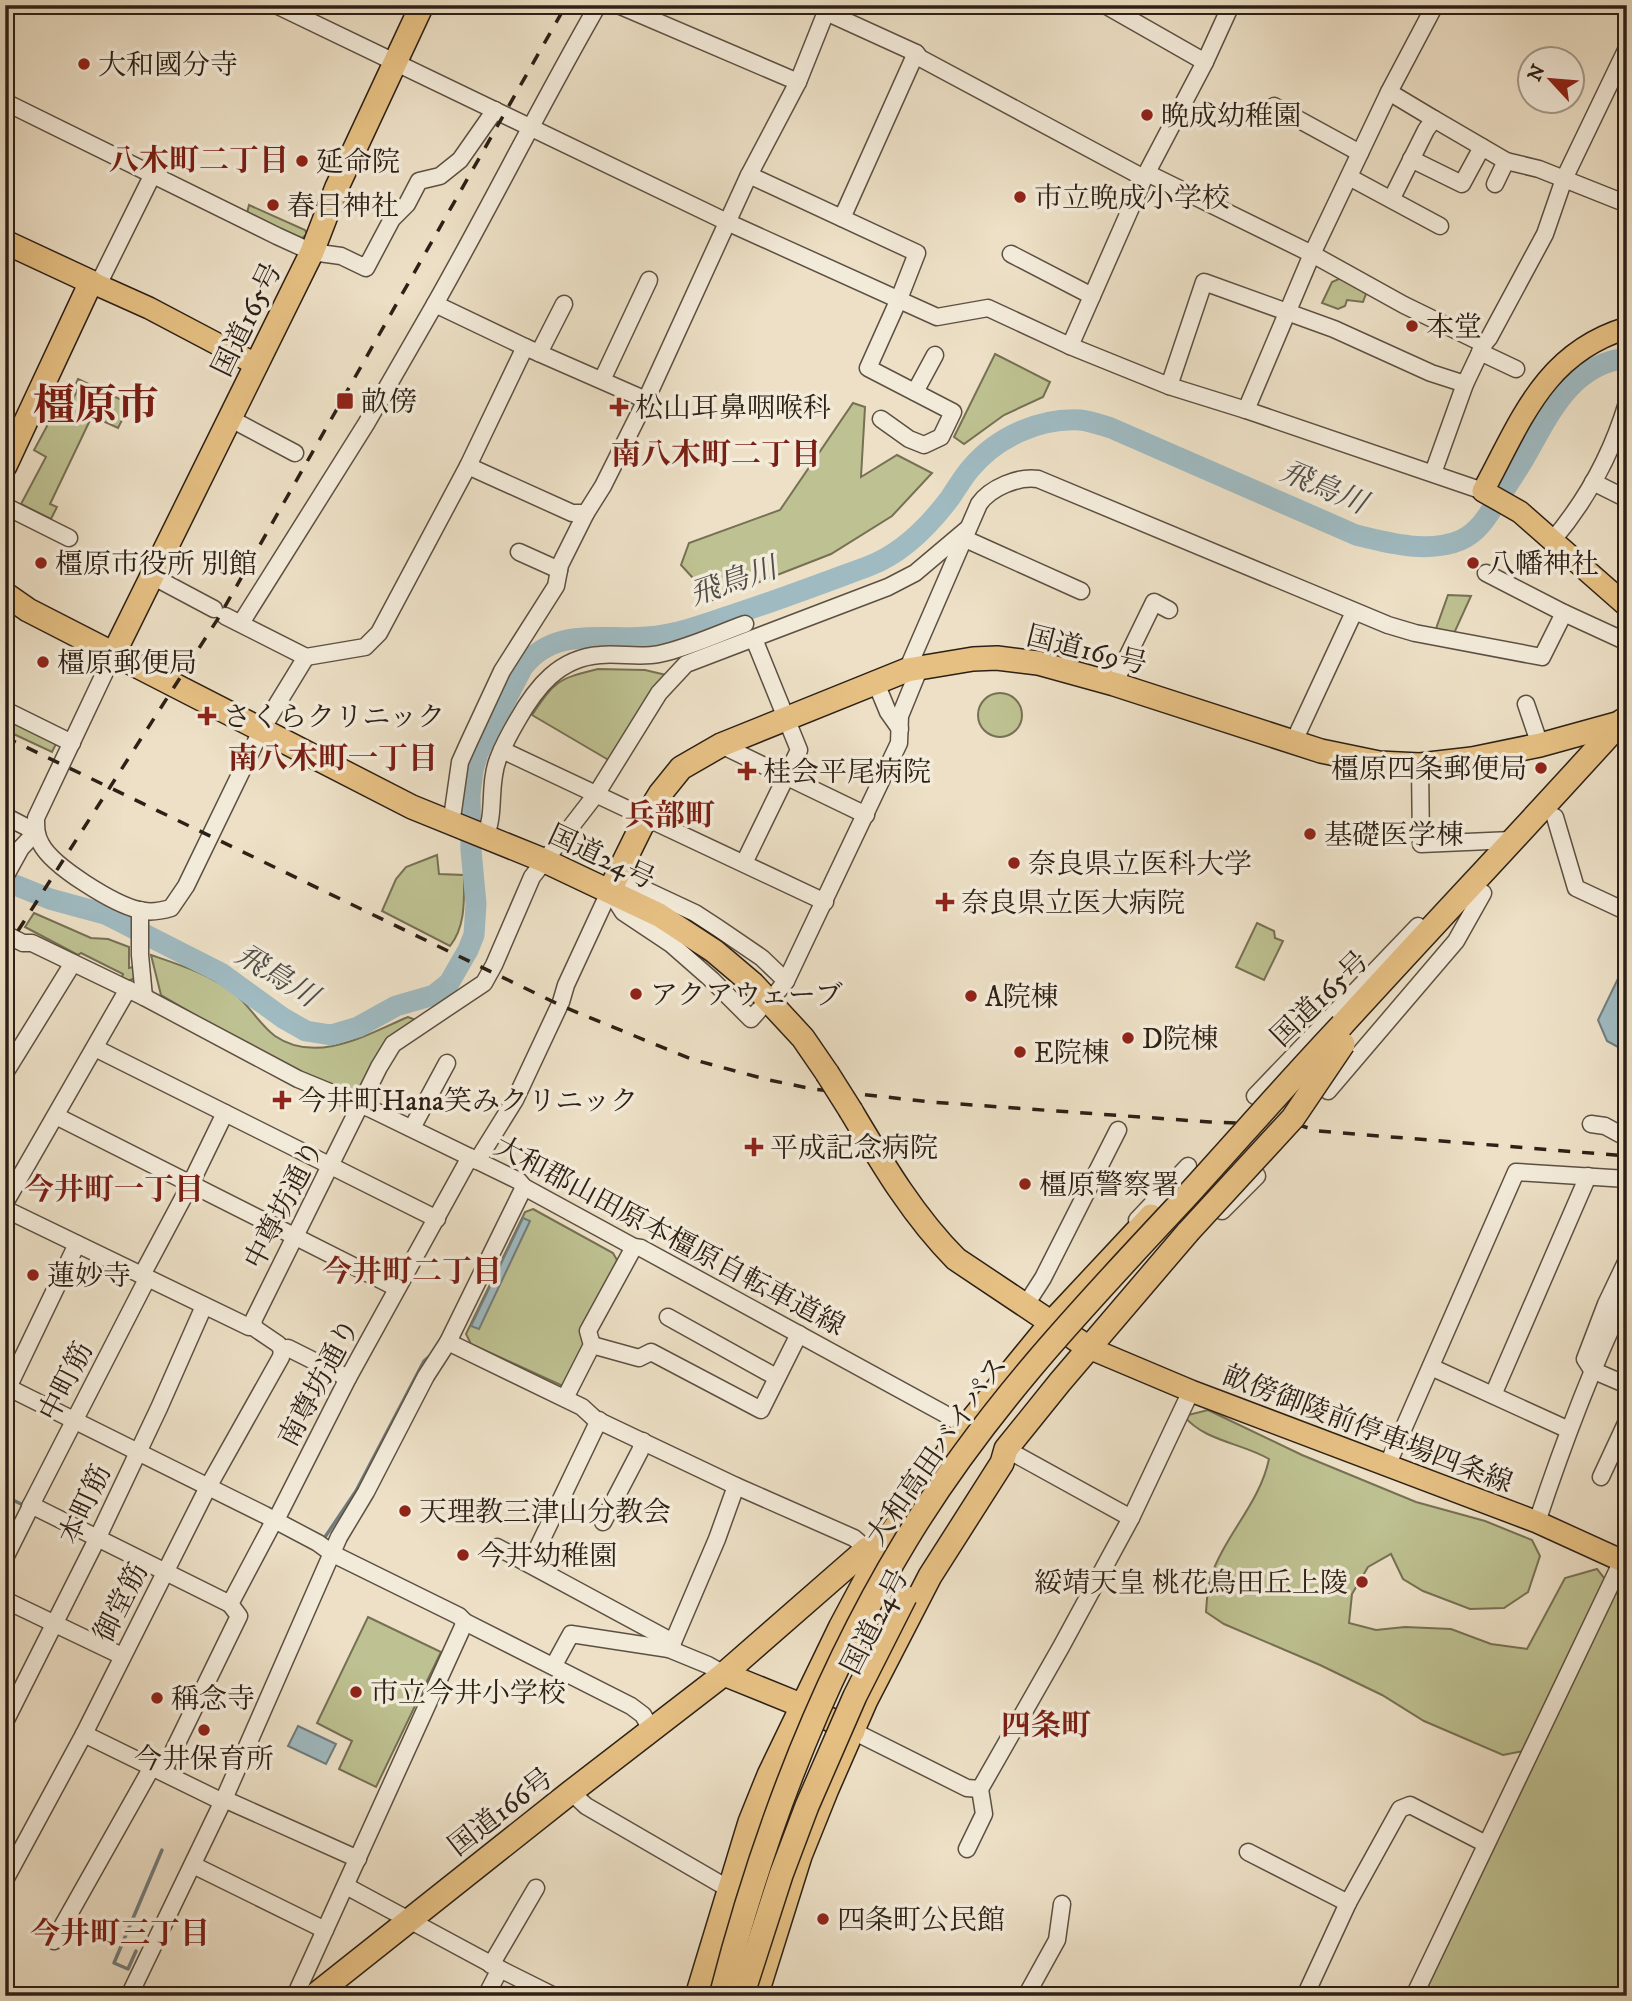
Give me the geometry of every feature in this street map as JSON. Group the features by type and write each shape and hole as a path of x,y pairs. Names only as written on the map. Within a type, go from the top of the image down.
{"highway":[{"name":"国道165号","path":"114,653 312,251 337,187 422,5"},
{"path":"5,242 95,284 5,466"},
{"name":"国道24号","path":"5,594 28,610 355,779 469,831 610,890 659,915 722,957 773,1003 803,1038 885,1169 937,1241 956,1259 1068,1336"},
{"name":"国道169号","path":"610,890 646,817 681,768 721,746 914,668 973,659 1017,660 1114,684 1321,751 1357,760 1420,765 1472,760 1625,724"},
{"name":"国道165号","path":"1068,1336 1188,1232 1293,1118 1347,1034 1477,888 1512,840 1625,724"},
{"name":"国道165号","path":"1477,888 1555,817 1625,724"},
{"path":"1540,745 1555,750 1563,757 1567,767 1566,784"},
{"name":"国道165号","path":"1068,1336 1080,1293 1151,1216 1296,1060 1347,1034"},
{"name":"大和高田バイパス","path":"721,1996 749,1896 815,1718 848,1645 907,1537 957,1462 1022,1376 1068,1336 1347,1034"},
{"name":"国道24号","path":"735,1885 803,1706 841,1626 888,1538 966,1427 1068,1336"},
{"name":"国道24号","path":"756,1996 800,1856 827,1789 895,1640 930,1576 1002,1463 1006,1449 1068,1336"},
{"name":"大和高田バイパス","path":"739,1996 762,1902 797,1800 827,1724 866,1639 918,1544 968,1469 1068,1336"},
{"path":"739,1996 807,1806 855,1696 905,1597 954,1514 995,1459 1006,1449 966,1427"},
{"name":"国道166号","path":"314,1996 724,1674 867,1549 882,1545 888,1538"},
{"path":"724,1674 803,1706 853,1731"},
{"path":"697,1996 735,1885"},
{"path":"707,1996 735,1885"}],"main road":[{"path":"95,284 149,308 257,365"},
{"path":"1627,328 1591,342 1545,382 1493,496 1520,512 1627,606"},
{"name":"畝傍御陵前停車場四条線","path":"1068,1336 1191,1391 1537,1522 1624,1562"}],"street":[{"path":"276,5 727,222 937,317 988,308 1070,346 1169,386 1433,473 1493,496"},
{"path":"241,623 359,434 435,304 598,5"},
{"path":"618,5 797,82"},
{"path":"1105,5 1205,62"},
{"path":"1070,346 1145,176 1205,62 1231,5"},
{"path":"1246,410 1311,254 1389,92 1435,5"},
{"path":"745,624 657,655 600,655 572,661 557,670 539,685 502,750 494,772 491,824 469,831 453,811 460,762 469,741 502,671 556,586 559,570 586,513 603,486 646,400 749,175 797,82 823,7 916,53 920,58 1145,176 1311,254 1516,369"},
{"path":"1433,473 1465,384 1545,234 1564,179 1627,48"},
{"path":"842,218 916,53"},
{"path":"1389,92 1506,161 1539,169 1627,205"},
{"path":"5,102 152,177 312,251 341,257 366,268 392,219 407,204 419,181 440,176 460,160 495,110"},
{"path":"1274,106 1360,153"},
{"path":"1392,198 1434,118"},
{"path":"1411,159 1462,184 1482,147"},
{"path":"1495,184 1506,161"},
{"path":"749,175 916,253 868,368 953,412 940,437 924,444 909,439 881,419"},
{"path":"95,284 152,177"},
{"path":"1349,177 1440,226"},
{"path":"1011,254 1092,296"},
{"path":"602,380 649,280"},
{"path":"1169,386 1204,282 1334,329 1431,373 1465,384"},
{"path":"435,304 646,400"},
{"path":"152,576 306,657 365,647 379,633 532,350 564,304"},
{"path":"915,393 935,355"},
{"path":"1552,541 1575,513 1592,482 1627,403"},
{"path":"231,419 295,453"},
{"path":"468,466 572,513 586,513"},
{"path":"759,1010 751,1019 671,944 623,912 610,890 633,884 695,913 762,958 782,986 825,902 899,743 900,716 914,668 965,534 985,495 1022,479 1038,479 1354,612 1415,633 1542,657 1564,612"},
{"path":"1592,482 1627,499"},
{"path":"5,506 69,538"},
{"path":"965,534 1081,591"},
{"path":"681,647 689,652 731,638 736,645 888,587 915,573 965,534"},
{"path":"519,552 559,570"},
{"path":"1486,573 1627,642"},
{"path":"1114,684 1154,602 1169,610"},
{"path":"1294,741 1354,612"},
{"path":"744,863 799,750 754,639"},
{"name":"中尊坊通り","path":"253,1327 254,1319 393,1044 484,983 495,965 532,877 597,793 659,693 686,664 736,645"},
{"path":"114,653 36,818 36,832 42,847 51,856 97,893 140,914 171,908 186,886 262,729 306,657"},
{"path":"876,683 888,712 900,729"},
{"path":"1526,704 1540,745"},
{"path":"5,710 72,743"},
{"path":"721,746 866,816"},
{"path":"502,750 825,902"},
{"path":"1420,765 1421,844 1512,840"},
{"path":"5,817 36,832"},
{"path":"1555,817 1576,888 1621,909 1627,898"},
{"path":"9,870 21,848 36,832"},
{"path":"5,840 21,848"},
{"path":"1328,1091 1457,941 1477,888"},
{"path":"1255,1096 1432,912 1477,888"},
{"name":"南尊坊通り","path":"230,1604 397,1288 474,1159 515,1100 610,890"},
{"path":"140,914 144,996"},
{"name":"大和郡山田原本橿原自転車道線","path":"5,934 23,943 32,943 144,996 298,1079 412,1128 519,1181 524,1188 634,1247 641,1248 966,1427"},
{"path":"5,1073 73,963"},
{"path":"5,1203 128,989"},
{"path":"95,1048 437,1219"},
{"path":"412,1128 447,1063"},
{"name":"中町筋","path":"5,1558 225,1113"},
{"path":"56,1116 397,1288"},
{"path":"1591,1124 1605,1126 1627,1138"},
{"path":"1025,1306 1043,1278 1118,1129"},
{"path":"1080,1293 1096,1264 1188,1166"},
{"path":"1388,1466 1516,1172 1627,1179"},
{"path":"1068,1336 1116,1327 1257,1176"},
{"path":"1493,1395 1588,1176"},
{"path":"129,1996 224,1801 339,1537 366,1492 426,1376 448,1342 524,1188"},
{"path":"5,1209 253,1327 282,1349 288,1348 348,1378"},
{"path":"77,1244 6,1390 208,1487 318,1543 333,1554 459,1616 465,1622 554,1665 631,1706 643,1715 652,1731"},
{"path":"565,1398 592,1345 589,1331 634,1247"},
{"path":"1627,1260 1606,1304 1585,1359 1592,1370 1627,1385"},
{"path":"1537,1522 1592,1370 1627,1294"},
{"name":"本町筋","path":"5,1722 97,1539 204,1306"},
{"path":"668,1317 776,1377"},
{"path":"592,1345 639,1358 652,1352 761,1409 799,1334"},
{"path":"448,1342 565,1398 599,1420 736,1486 854,1538 867,1549"},
{"name":"御堂筋","path":"5,1880 84,1734 208,1487 281,1357 282,1349"},
{"path":"1431,1367 1569,1430"},
{"path":"967,1849 984,1814 980,1789 1061,1647 1130,1518 1191,1391"},
{"path":"530,1564 599,1420"},
{"path":"1601,1477 1627,1421"},
{"path":"603,1522 643,1441"},
{"path":"1006,1449 1130,1518"},
{"path":"671,1646 717,1539 736,1486"},
{"path":"30,1507 230,1604 239,1616 157,1769 54,1941"},
{"path":"497,1547 724,1674"},
{"path":"1414,1996 1624,1562"},
{"path":"5,1600 122,1657"},
{"path":"295,1996 465,1622"},
{"path":"554,1665 570,1634 671,1646"},
{"path":"853,1731 967,1788 980,1789"},
{"path":"84,1734 224,1801 358,1859"},
{"path":"571,1792 586,1806 735,1885 782,1915"},
{"path":"1305,1996 1348,1903 1400,1809 1410,1805 1486,1844"},
{"path":"1248,1852 1348,1903"},
{"path":"193,1865 325,1930"},
{"path":"346,1886 554,1996"},
{"path":"486,1996 496,1967 536,1888"},
{"path":"1026,1996 1057,1940 1062,1904"}],"green space":[{"path":"249,205 305,230 307,234 301,239 247,213"},
{"path":"1341,278 1367,291 1363,302 1347,300 1345,306 1338,309 1322,303 1332,282"},
{"path":"995,354 1050,382 1043,397 1004,415 964,444 954,437"},
{"path":"78,379 130,404 118,428 92,416 50,504 57,507 51,519 21,504 46,457 34,450 53,415 63,419 77,391 74,388"},
{"path":"853,403 865,407 861,477 897,455 932,473 892,516 831,554 713,600 681,565 689,543 780,510"},
{"path":"1448,595 1471,596 1451,640 1433,637"},
{"path":"598,669 645,670 666,675 612,762 532,715 558,683"},
{"path":"1000,693 1009,694 1016,699 1021,706 1021,724 1016,731 1009,736 1000,737 991,736 984,731 979,724 978,715 979,706 984,699 991,694"},
{"path":"5,716 58,740 52,752 5,730"},
{"path":"437,855 439,874 464,875 461,921 450,946 382,911 396,879 406,867"},
{"path":"34,913 91,938 108,939 129,947 129,968 137,966 135,978 128,981 122,977 123,974 81,953 78,955 25,927"},
{"path":"1257,923 1274,931 1275,938 1283,941 1264,980 1236,967"},
{"path":"151,955 215,980 239,998 269,1031 291,1044 308,1048 325,1047 359,1038 408,1017 421,1022 356,1098 265,1056 161,995"},
{"path":"533,1209 613,1253 617,1260 586,1344 565,1387 471,1344 466,1334 525,1212"},
{"path":"1208,1410 1302,1455 1416,1502 1485,1521 1532,1540 1540,1556 1528,1592 1504,1608 1470,1609 1423,1591 1403,1579 1391,1554 1368,1567 1352,1594 1349,1623 1376,1630 1405,1627 1451,1629 1491,1644 1527,1649 1565,1578 1597,1569 1611,1587 1539,1748 1503,1755 1424,1721 1382,1695 1224,1624 1206,1612 1209,1583 1216,1563 1258,1490 1269,1459 1202,1431 1184,1416"},
{"path":"1627,1584 1627,1996 1423,1996 1617,1587"},
{"path":"368,1617 441,1652 376,1787 339,1769 352,1741 317,1723"}],"water":[{"path":"1627,960 1627,1052 1607,1041 1598,1020"},
{"path":"523,1218 530,1221 479,1329 471,1326"},
{"path":"298,1726 336,1744 326,1764 288,1746"}],"waterway":[{"name":"飛鳥川","path":"5,881 50,899 105,914 221,973 283,1018 306,1031 331,1035 358,1027 396,1006 434,995 449,983 468,950 474,935 476,904 471,850 470,795 473,770 478,753 523,667 536,654 550,646 580,638 647,637 678,632 869,566 893,554 924,528 971,468 993,447 1034,426 1065,420 1084,421 1111,428 1356,535 1408,546 1449,544 1467,537 1483,522 1566,392 1592,369 1627,358"},
{"path":"323,1540 356,1491 424,1361 431,1355"},
{"path":"5,1496 27,1507"},
{"path":"136,1951 128,1969 114,1963 162,1850"}],"railway":[{"path":"5,951 219,617 566,5"},
{"path":"5,737 564,1007 691,1059 769,1080 813,1089 931,1102 1302,1126 1318,1131 1627,1156"}],"place":[{"name":"大和國分寺","path":"84,64"},
{"name":"晩成幼稚園","path":"1147,115"},
{"name":"延命院","path":"302,161"},
{"name":"市立晩成小学校","path":"1020,197"},
{"name":"春日神社","path":"273,205"},
{"name":"本堂","path":"1412,326"},
{"name":"畝傍","path":"345,401"},
{"name":"松山耳鼻咽喉科","path":"619,407"},
{"name":"橿原市役所 別館","path":"41,563"},
{"name":"八幡神社","path":"1473,563"},
{"name":"橿原郵便局","path":"43,662"},
{"name":"さくらクリニック","path":"207,716"},
{"name":"橿原四条郵便局","path":"1541,768"},
{"name":"桂会平尾病院","path":"747,771"},
{"name":"基礎医学棟","path":"1310,834"},
{"name":"奈良県立医科大学","path":"1014,863"},
{"name":"奈良県立医大病院","path":"945,902"},
{"name":"アクアウェーブ","path":"636,994"},
{"name":"A院棟","path":"971,996"},
{"name":"D院棟","path":"1128,1038"},
{"name":"E院棟","path":"1020,1052"},
{"name":"今井町Hana笑みクリニック","path":"282,1100"},
{"name":"平成記念病院","path":"754,1147"},
{"name":"橿原警察署","path":"1025,1184"},
{"name":"蓮妙寺","path":"33,1275"},
{"name":"天理教三津山分教会","path":"405,1511"},
{"name":"今井幼稚園","path":"463,1555"},
{"name":"綏靖天皇 桃花鳥田丘上陵","path":"1362,1582"},
{"name":"市立今井小学校","path":"356,1692"},
{"name":"稱念寺","path":"157,1698"},
{"name":"今井保育所","path":"204,1730"},
{"name":"四条町公民館","path":"823,1919"}],"district":[{"name":"八木町二丁目","path":"199,160"},
{"name":"橿原市","path":"96,404"},
{"name":"南八木町二丁目","path":"716,454"},
{"name":"南八木町一丁目","path":"333,758"},
{"name":"兵部町","path":"670,815"},
{"name":"今井町一丁目","path":"114,1189"},
{"name":"今井町二丁目","path":"412,1271"},
{"name":"四条町","path":"1046,1725"},
{"name":"今井町三丁目","path":"120,1933"}]}
